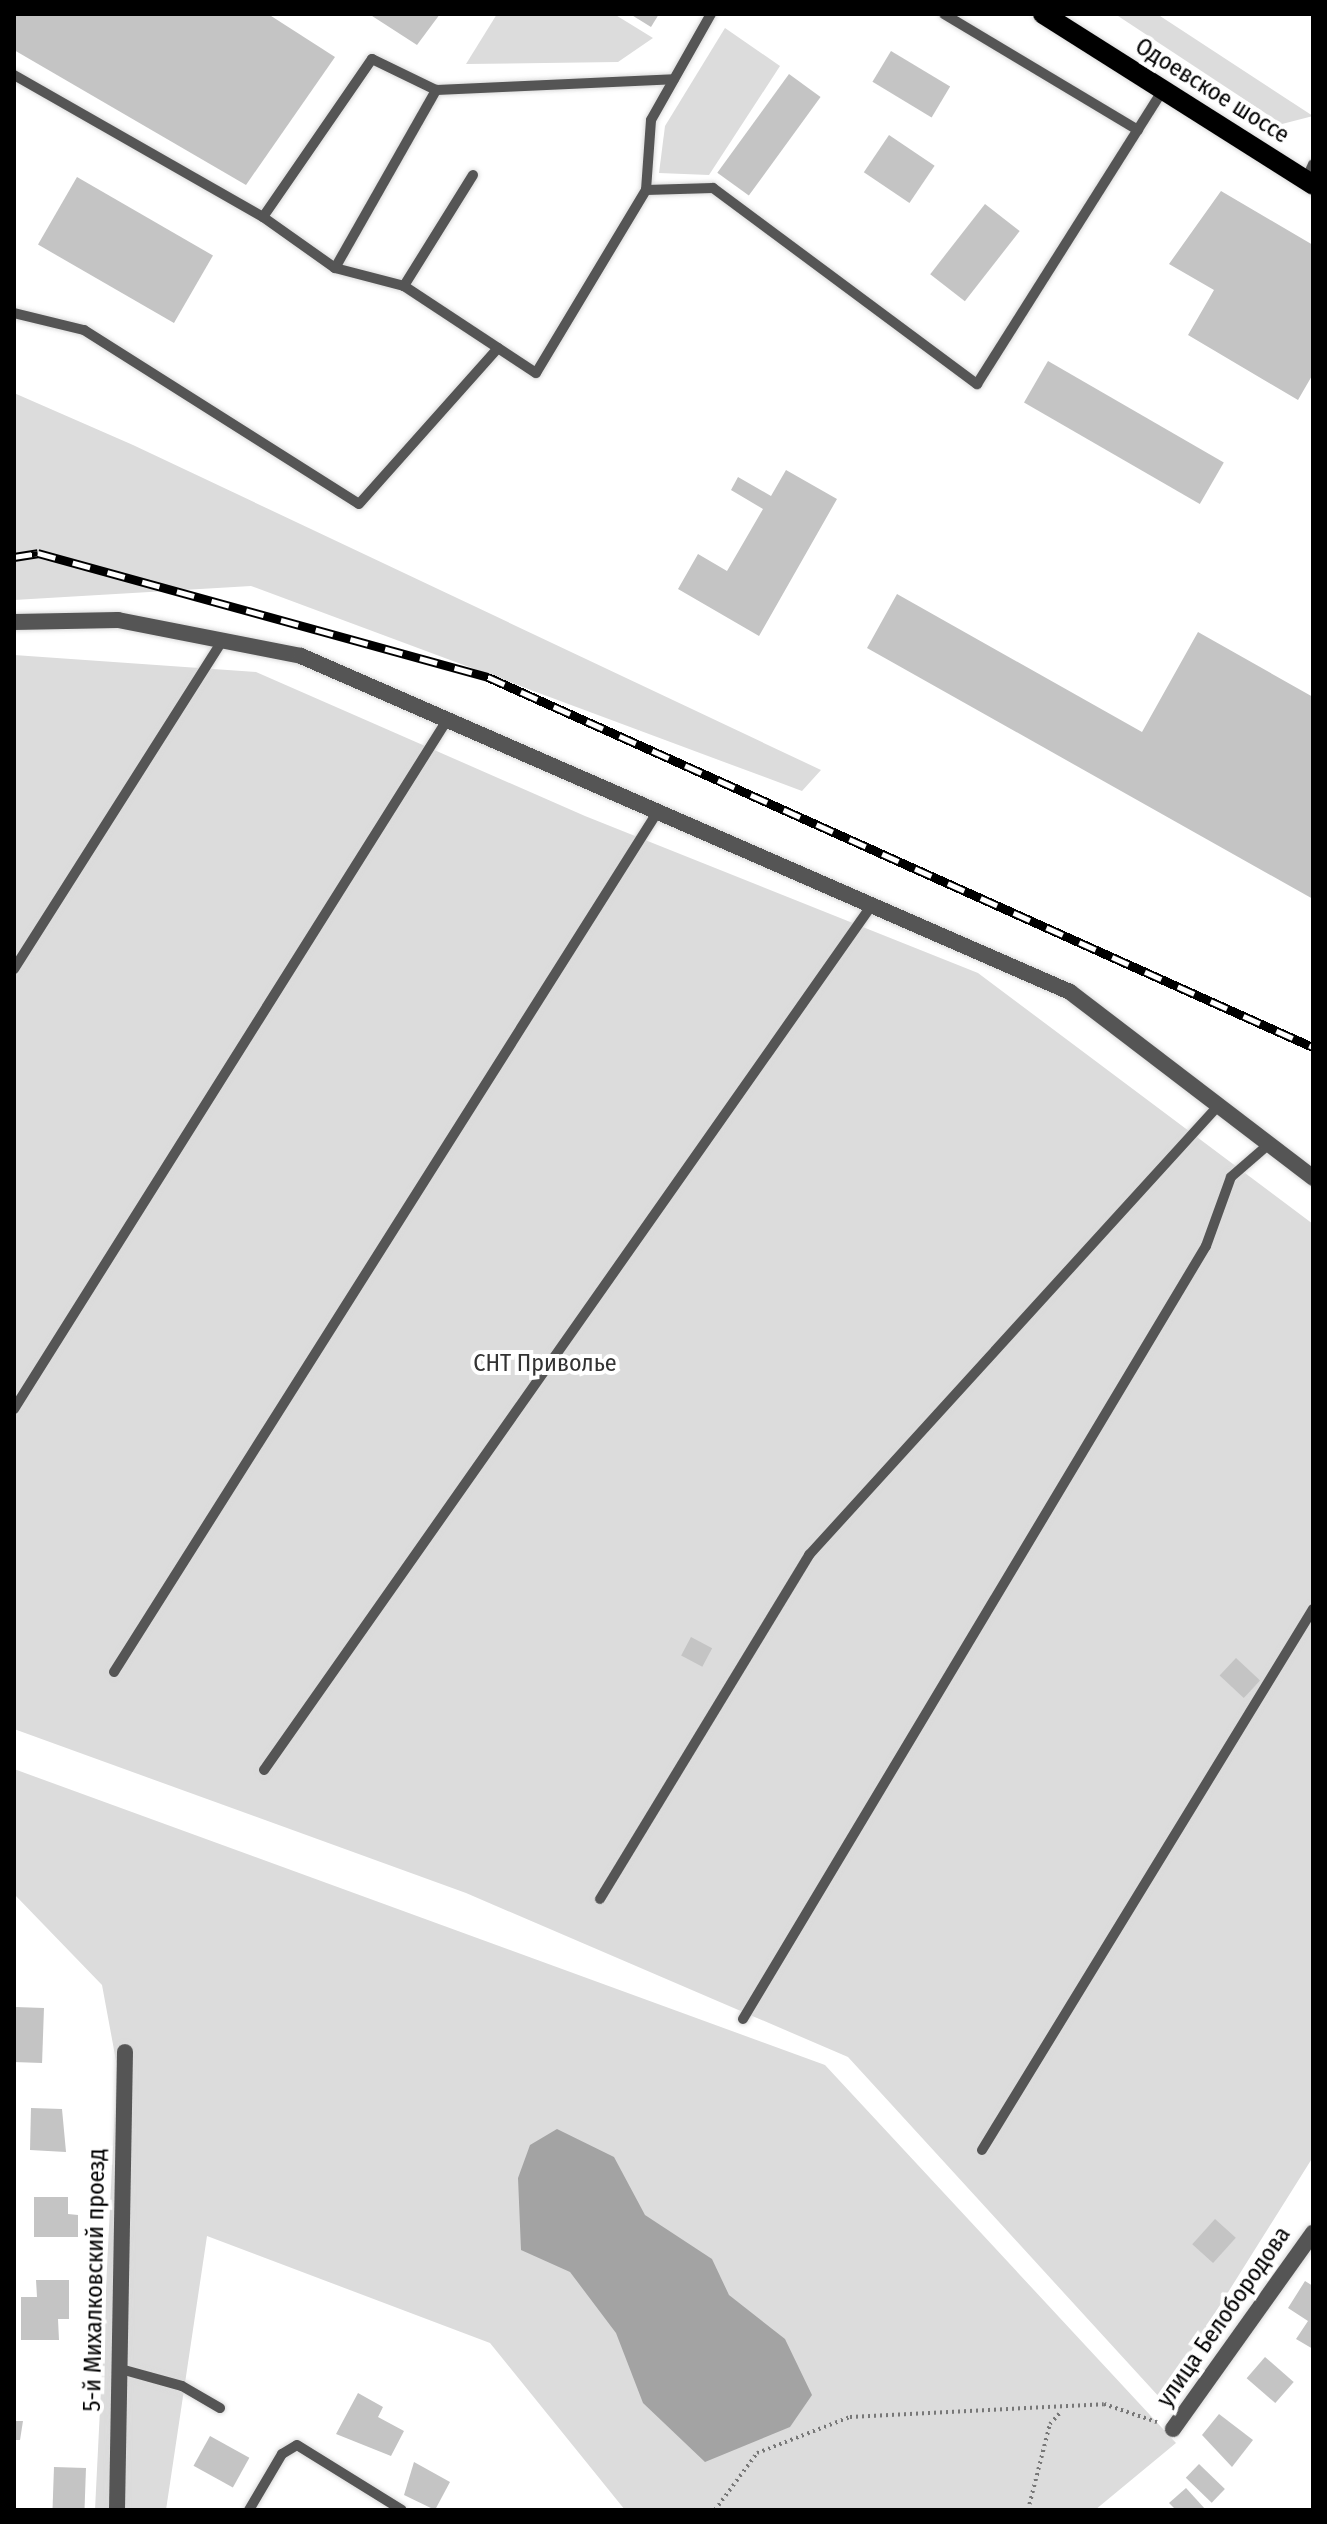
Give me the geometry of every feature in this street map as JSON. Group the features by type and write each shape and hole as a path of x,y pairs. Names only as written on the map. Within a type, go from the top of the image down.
{"main road":[{"name":"Одоевское шоссе","path":"1043,14 1162,91 1311,176"}],"street":[{"path":"14,622 118,620 301,656 1070,992 1313,1178"},
{"name":"5-й Михалковский проезд","path":"117,2510 115,2367 125,2052"},
{"name":"улица Белобородова","path":"1173,2429 1313,2233"}],"lane":[{"path":"14,75 263,217 335,268 404,286 536,373 646,190 651,120 711,14"},
{"path":"944,14 1138,130"},
{"path":"263,217 372,59 436,90 674,79"},
{"path":"335,268 436,90"},
{"path":"646,190 713,188 977,384 1162,91"},
{"path":"404,286 473,175"},
{"path":"14,313 84,330 359,504 498,348"},
{"path":"14,969 222,641"},
{"path":"14,1409 447,720"},
{"path":"114,1672 658,811"},
{"path":"264,1770 872,905"},
{"path":"600,1899 809,1555 1218,1106"},
{"path":"743,2019 1206,1246 1231,1177 1269,1144"},
{"path":"982,2150 1313,1609"},
{"path":"115,2367 182,2386 220,2408"},
{"path":"249,2510 284,2451 299,2445 402,2510"}],"path":[{"path":"715,2510 757,2453 850,2417 961,2409 1062,2412 1112,2405 1173,2429"},
{"path":"1028,2510 1050,2424 1062,2412"}],"green space":[{"path":"497,14 614,14 653,38 618,62 466,64"},
{"path":"1115,14 1157,14 1313,116 1282,124"},
{"path":"725,28 780,66 709,175 659,173 665,126"},
{"path":"14,393 133,445 821,770 802,791 251,586 14,600"},
{"name":"СНТ Приволье","path":"14,655 256,672 585,816 978,973 1313,1224 1313,2157 1161,2399 848,2057 466,1893 14,1729"},
{"path":"14,1769 825,2065 1176,2443 1095,2510 625,2510 490,2343 207,2236 166,2510 95,2510 117,2066 102,1985 14,1894"}],"shaded area":[{"path":"557,2129 614,2157 645,2215 712,2259 729,2295 785,2339 812,2395 790,2427 705,2462 643,2403 616,2333 570,2272 521,2250 518,2178 530,2145"}],"building":[{"path":"14,14 268,14 335,57 246,185 14,50"},
{"path":"369,14 440,14 417,45"},
{"path":"630,14 659,14 651,27"},
{"path":"891,51 950,87 932,117 872,82"},
{"path":"789,74 821,97 749,196 717,173"},
{"path":"889,135 935,166 909,203 864,172"},
{"path":"77,177 213,256 174,323 38,245"},
{"path":"1221,191 1313,245 1313,374 1298,400 1188,335 1214,290 1169,264"},
{"path":"985,204 1020,231 965,301 930,274"},
{"path":"1048,361 1224,462 1200,504 1024,403"},
{"path":"786,470 837,499 759,636 678,589 698,554 727,571 763,509 731,490 738,477 771,496"},
{"path":"897,594 1142,732 1198,632 1313,697 1313,899 867,648"},
{"path":"691,1637 712,1648 702,1667 681,1656"},
{"path":"1236,1658 1260,1681 1244,1698 1220,1676"},
{"path":"15,2007 44,2008 42,2063 14,2062"},
{"path":"31,2108 62,2109 66,2152 30,2150"},
{"path":"34,2197 68,2197 68,2214 78,2215 78,2237 34,2237"},
{"path":"1215,2219 1236,2238 1213,2263 1192,2244"},
{"path":"36,2280 69,2280 69,2319 58,2319 59,2340 21,2340 21,2297 37,2297"},
{"path":"1305,2281 1313,2286 1313,2349 1296,2339 1308,2321 1288,2308"},
{"path":"1265,2357 1294,2382 1275,2403 1247,2378"},
{"path":"358,2393 383,2407 378,2417 404,2431 391,2456 336,2434"},
{"path":"1219,2414 1253,2440 1232,2467 1202,2435"},
{"path":"14,2421 23,2421 20,2440 14,2440"},
{"path":"210,2436 249,2458 233,2488 194,2466"},
{"path":"414,2462 450,2482 435,2510 404,2495"},
{"path":"1199,2464 1225,2489 1212,2503 1186,2478"},
{"path":"54,2467 86,2468 85,2510 52,2510"},
{"path":"1186,2488 1206,2510 1176,2510 1169,2503"}],"railway":[{"path":"14,557 38,553 488,677 1313,1047"}]}
